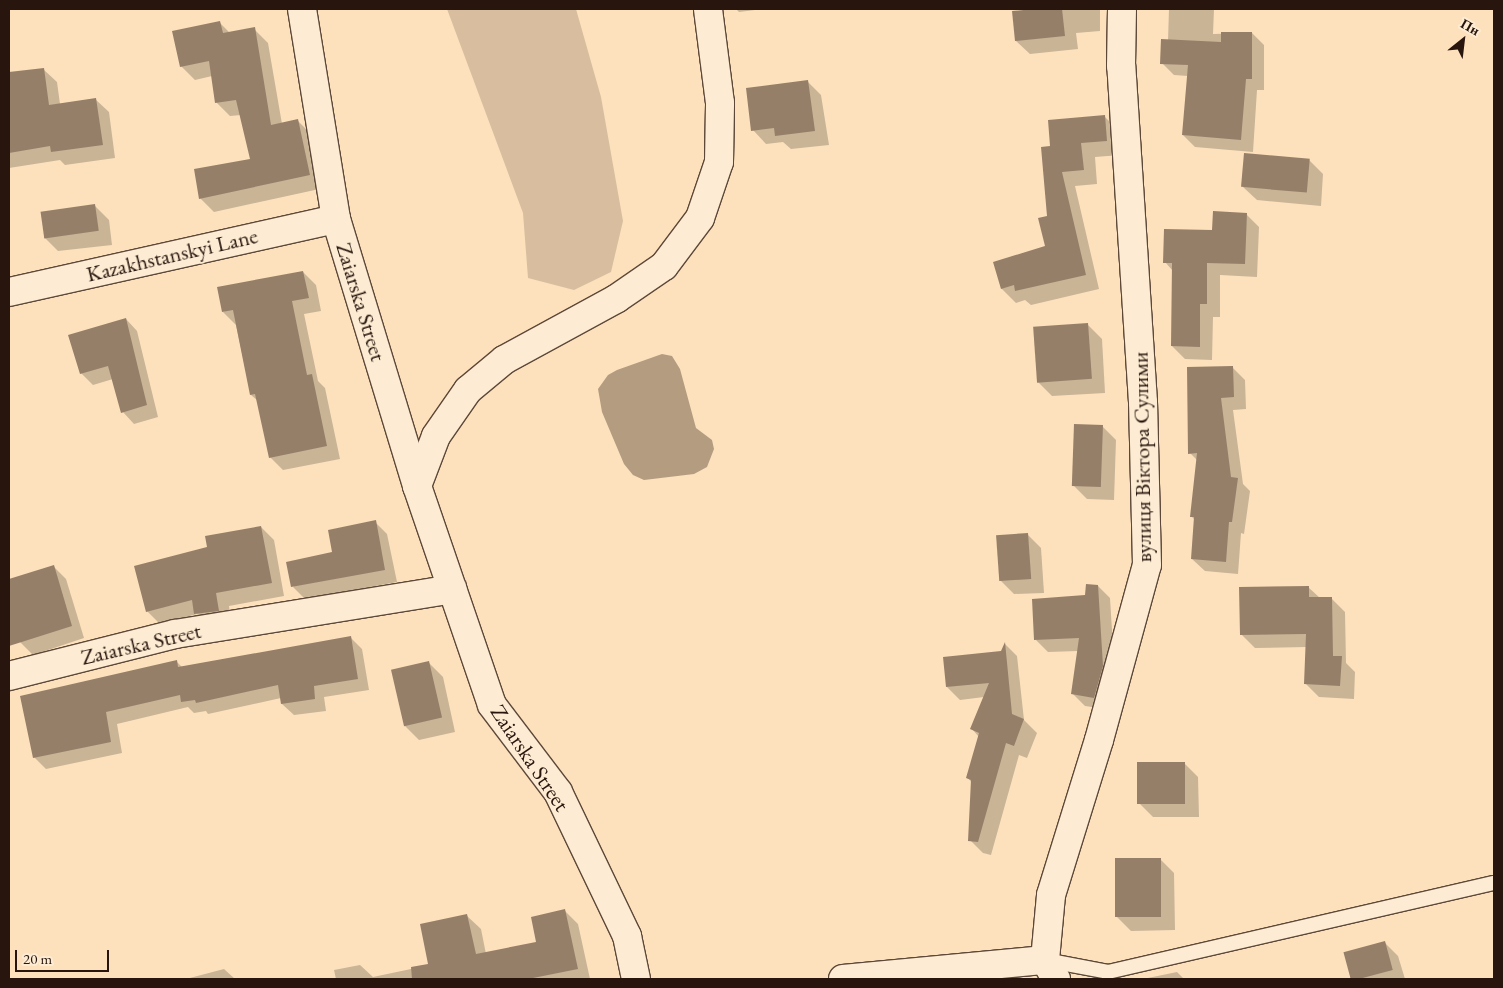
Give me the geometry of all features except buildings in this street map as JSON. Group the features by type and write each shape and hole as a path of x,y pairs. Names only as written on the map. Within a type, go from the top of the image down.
{"street":[{"name":"Zaiarska Street","path":"302,9 336,218 417,486 492,706 558,792 627,936 636,979"},
{"path":"417,486 436,436 468,390 504,360 616,300 664,266 700,218 719,162 720,103 708,9"},
{"name":"вулиця Віктора Сулими","path":"1051,970 1051,895 1099,740 1147,565 1143,402 1121,66 1122,9"},
{"name":"Kazakhstanskyi Lane","path":"9,292 336,218"},
{"name":"Zaiarska Street","path":"9,676 175,634 452,588"},
{"path":"843,979 1051,970"}],"lane":[{"path":"1051,970 1108,972 1494,883"}],"shaded area":[{"path":"447,9 576,9 601,97 623,221 611,272 574,290 528,278 523,213"},
{"path":"662,354 672,356 680,369 696,428 712,440 714,449 707,467 694,474 644,480 633,475 624,464 602,412 598,389 608,375 617,370"}]}
